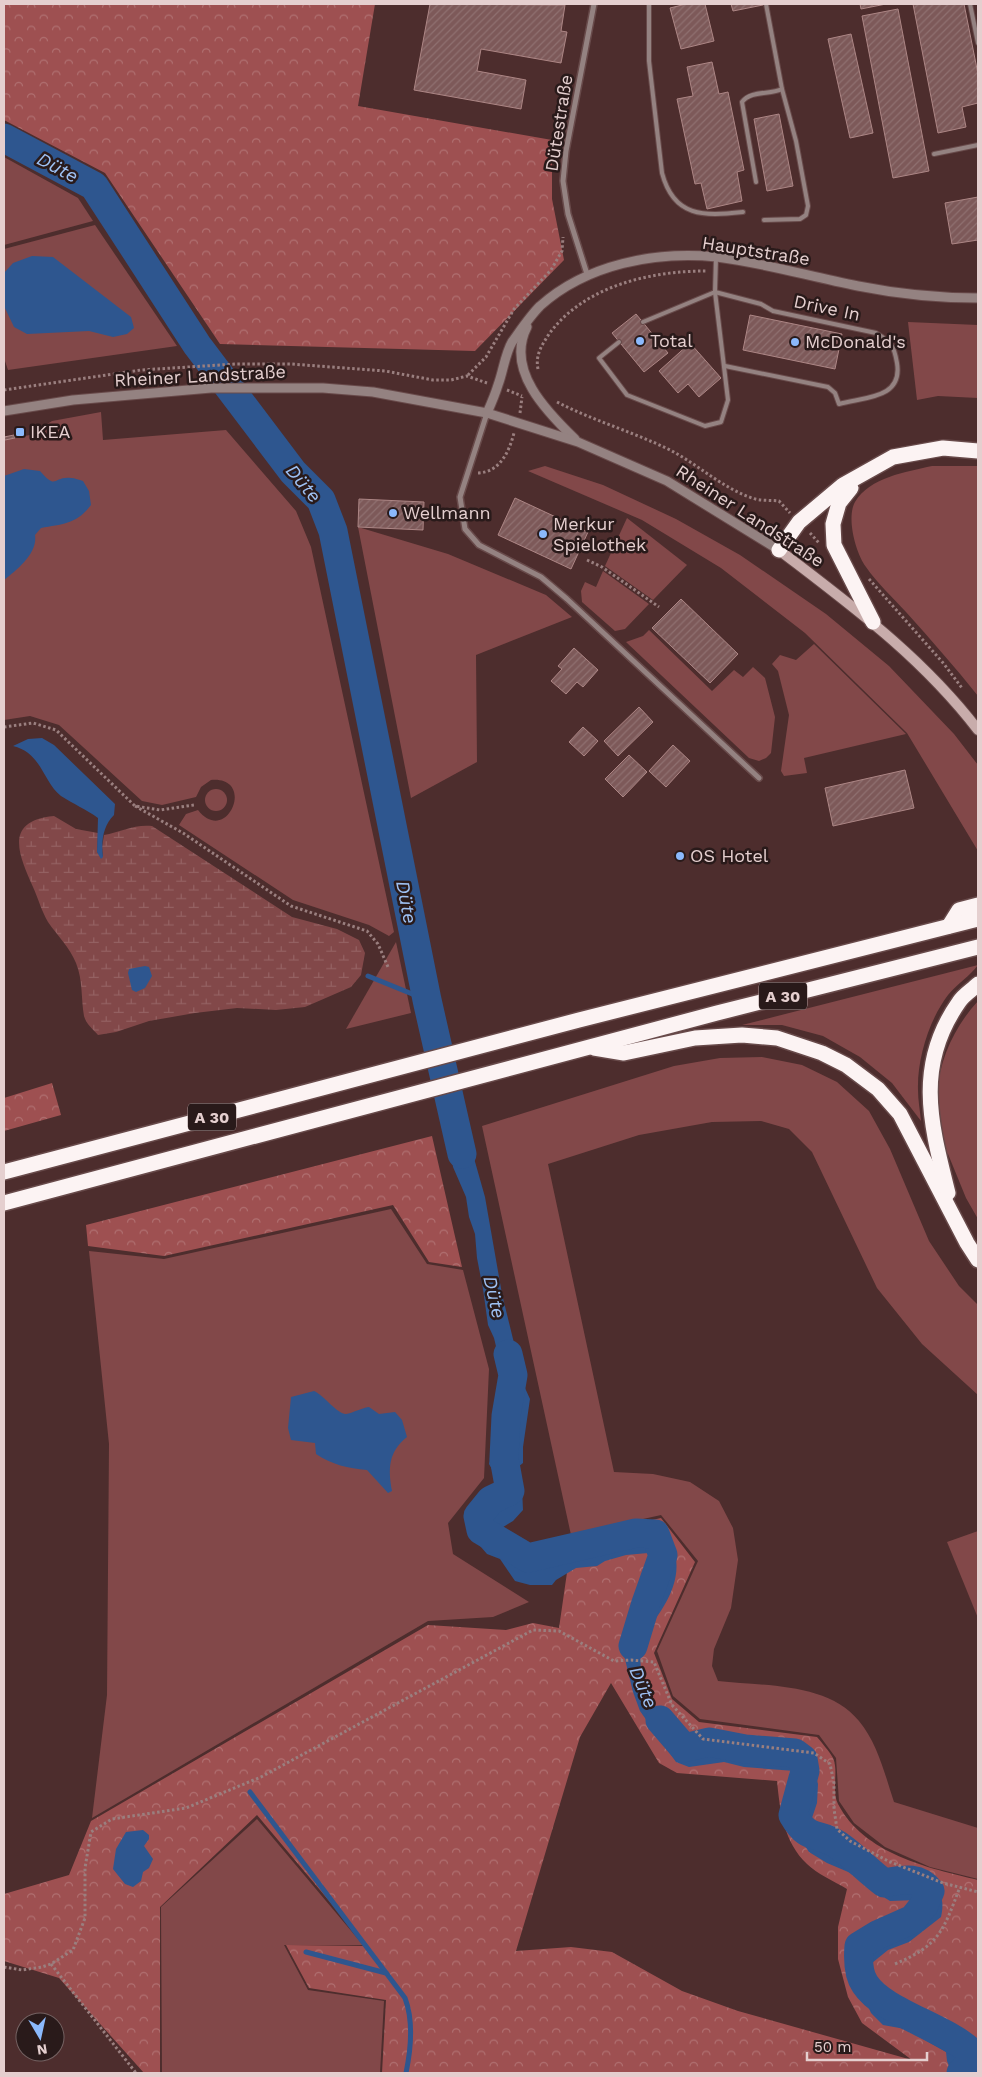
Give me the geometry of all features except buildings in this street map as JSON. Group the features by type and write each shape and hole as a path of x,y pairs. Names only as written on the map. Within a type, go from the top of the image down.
{"highway":[{"path":"779,550 799,522 843,485 893,457 943,448 978,450"},
{"path":"873,622 834,545 833,524 839,503 848,490 893,457"},
{"path":"949,926 959,910 978,905"},
{"name":"A 30","path":"4,1172 466,1050 978,919"},
{"name":"A 30","path":"4,1203 427,1089 978,947"},
{"path":"952,1212 934,1136 930,1110 930,1078 940,1039 959,1001 978,984"},
{"path":"589,1047 624,1053 695,1038 742,1035 778,1038 822,1053 846,1065 878,1089 900,1114 967,1243 978,1260"}],"main road":[{"name":"Rheiner Landstraße","path":"779,550 873,622 934,676 978,730"}],"street":[{"name":"Dütestraße","path":"587,274 568,214 563,181 566,151 594,4"},
{"name":"Hauptstraße","path":"487,413 498,386 511,344 539,307 562,289 587,274 618,264 653,258 716,257 898,293 950,298 978,298"},
{"path":"539,307 525,329 521,350 524,370 532,390 552,417 578,442"},
{"name":"Rheiner Landstraße","path":"4,411 73,400 212,388 323,388 373,392 487,413 578,442 668,481 779,550"},
{"path":"487,413 460,497 465,529 479,545 541,577 759,778"}],"lane":[{"path":"649,4 649,61 662,173 667,191 677,204 694,212 710,215 743,212"},
{"path":"764,220 804,218 808,206 796,141 782,89 766,4"},
{"path":"970,4 978,43"},
{"path":"756,182 742,102 748,96 782,89"},
{"path":"934,154 978,145"},
{"path":"619,342 599,358 627,395 706,426 721,422 728,400 714,292 716,257"},
{"path":"643,322 714,292"},
{"name":"Drive In","path":"714,292 761,304 773,311 876,333 890,341 898,367 897,381 891,389 880,395 839,404 835,393 828,387 725,366"}],"path":[{"path":"468,376 486,357 514,309 551,270 562,251 563,235"},
{"path":"4,390 141,370 236,364 291,364 385,371 432,380 451,380 468,376 522,396"},
{"path":"522,396 532,390"},
{"path":"469,472 488,472 501,464 510,448 523,404 522,396"},
{"path":"588,560 602,566 659,607"},
{"path":"4,727 33,723 56,730 135,806 183,833 291,906 367,931 378,944 388,967"},
{"path":"135,806 160,810 194,805"},
{"path":"4,1967 22,1970 51,1964 73,1950 85,1918 85,1868 91,1832 112,1819 186,1808 261,1777 533,1630 559,1631 614,1662 654,1662 672,1705 703,1740 814,1753 830,1764 834,1783 834,1809 837,1828 850,1841 888,1861 943,1883 978,1892"},
{"path":"895,1964 916,1955 932,1944 947,1923 960,1887"},
{"path":"51,1964 136,2073"}],"green space":[{"path":"4,4 375,4 358,106 552,140 552,199 564,260 475,351 220,344 105,173 4,120"},
{"path":"4,157 78,198 93,221 4,245"},
{"path":"95,225 177,346 8,370 4,358 4,249"},
{"path":"908,322 978,325 978,398 938,396 917,400"},
{"path":"101,412 103,440 226,430 296,511 311,547 394,932 389,936 369,925 293,900 179,825 186,814 198,810 209,819 219,820 227,816 233,807 235,797 232,788 225,782 211,780 201,787 196,797 162,805 142,801 59,725 30,716 4,720 4,440 30,435 52,421"},
{"path":"545,466 603,485 676,519 740,555 826,614 889,666 954,734 978,765 978,851 907,733 805,633 721,568 642,520 528,471"},
{"path":"932,466 978,466 978,696 934,643 870,573 862,561 853,536 852,509 862,494 879,481 889,477"},
{"path":"627,518 687,565 653,600 605,566"},
{"path":"358,527 448,554 546,595 572,617 476,655 477,762 411,798"},
{"path":"603,571 649,604 625,629 615,631 582,602 581,591 585,582 596,587"},
{"path":"649,630 712,691 734,670 743,677 753,667 765,678 775,717 771,753 766,758 759,761 749,758 626,642 643,636"},
{"path":"814,644 906,734 804,758 807,773 784,776 781,771 789,715 778,671 772,664 780,655 796,660"},
{"path":"216,789 224,792 227,800 224,808 216,811 208,808 205,800 208,792"},
{"path":"54,816 76,829 98,833 97,852 103,857 104,835 134,827 152,826 292,917 337,929 359,940 365,953 361,975 351,987 305,1007 276,1010 237,1008 195,1013 149,1021 116,1032 98,1035 88,1024 84,1016 81,983 76,963 46,918 20,852 19,841 21,832 27,825 38,819"},
{"path":"396,942 411,1013 346,1029"},
{"path":"978,965 948,995 930,1028 922,1053 918,1078 921,1121 892,1083 860,1057 823,1036 782,1025 742,1025"},
{"path":"978,1001 978,1219 966,1198 948,1154 941,1151 937,1092 941,1067 950,1043 962,1021"},
{"path":"762,1057 802,1065 837,1082 869,1111 890,1149 929,1241 959,1286 978,1305 978,1395 922,1344 877,1288 812,1152 789,1129 761,1121 712,1122 639,1135 548,1164 614,1472 653,1474 690,1482 719,1501 733,1528 738,1560 731,1608 714,1649 712,1666 718,1681 793,1688 830,1699 846,1708 866,1730 880,1760 894,1802 978,1828 978,1879 930,1867 885,1847 854,1823 839,1801 836,1758 819,1735 700,1719 673,1696 657,1651 698,1561 661,1515 571,1535 482,1126 674,1066 720,1058"},
{"path":"52,1083 61,1115 4,1131 4,1098"},
{"path":"432,1136 462,1267 429,1262 393,1205 164,1256 88,1246 86,1225"},
{"path":"391,1209 427,1264 463,1270 489,1369 484,1478 448,1523 453,1554 529,1602 493,1617 428,1621 92,1818 107,1695 109,1444 89,1251 164,1259"},
{"path":"661,1518 695,1562 654,1653 672,1699 699,1722 817,1737 835,1763 835,1793 838,1804 849,1821 864,1835 881,1847 919,1864 978,1880 978,2073 382,2073 386,2000 309,1988 286,1945 367,1946 257,1815 160,1907 160,2073 144,2073 59,1978 4,1961 4,1894 69,1875 91,1821 428,1625 506,1630 533,1623 559,1628 572,1538","holes":["611,1683 659,1763 677,1773 777,1781 784,1826 793,1846 811,1868 847,1889 838,1927 838,1959 848,1997 862,2023 912,2060 738,2011 682,1991 612,1952 571,1947 516,1951 580,1737"]},
{"path":"978,1531 978,1618 947,1542"},
{"path":"257,1819 363,1945 284,1945 308,1990 384,2001 380,2073 162,2073 161,1907"}],"water":[{"path":"32,256 53,257 131,317 134,328 127,334 113,337 89,331 27,334 14,327 4,306 4,273 13,263"},
{"path":"24,469 40,471 45,477 53,481 74,478 83,481 89,491 91,505 75,520 41,528 35,535 35,542 30,555 4,580 4,476"},
{"path":"42,738 54,745 115,804 114,815 107,824 104,834 102,845 103,857 101,859 97,852 98,818 61,796 36,761 23,750 13,746 28,739"},
{"path":"149,967 152,976 145,988 136,992 132,990 128,973 129,969"},
{"path":"466,1111 468,1137 485,1197 502,1294 525,1388 530,1399 523,1447 523,1463 518,1467 522,1488 523,1510 513,1521 495,1532 496,1540 522,1553 554,1558 598,1546 626,1541 663,1539 675,1554 677,1566 675,1578 667,1601 661,1611 638,1639 641,1670 653,1704 690,1752 708,1748 724,1749 745,1756 792,1757 805,1761 814,1769 818,1784 817,1803 811,1821 813,1832 820,1839 842,1848 861,1862 888,1888 919,1887 933,1890 938,1894 942,1901 941,1917 909,1942 888,1950 872,1963 872,1978 878,1998 888,2010 922,2024 955,2044 978,2050 978,2073 952,2073 947,2061 946,2052 905,2029 883,2025 871,2013 856,1979 854,1964 857,1952 910,1925 917,1920 922,1912 922,1908 917,1900 890,1901 866,1886 860,1877 827,1863 809,1852 799,1837 797,1822 804,1795 802,1776 795,1771 744,1767 724,1762 689,1767 676,1762 640,1711 633,1692 624,1655 627,1632 638,1618 658,1584 661,1571 660,1557 648,1553 626,1555 605,1561 597,1566 576,1568 556,1580 552,1585 530,1585 515,1581 500,1559 487,1554 475,1540 480,1520 503,1504 504,1483 496,1476 489,1464 491,1451 508,1436 511,1396 506,1373 500,1363 494,1338 488,1325 475,1234 469,1217 466,1197 453,1167 447,1117"},
{"path":"314,1391 342,1413 346,1414 369,1407 379,1414 395,1412 402,1420 407,1437 396,1449 391,1461 392,1491 388,1493 367,1470 340,1465 322,1458 316,1454 315,1443 291,1440 288,1428 291,1397"},
{"path":"143,1830 149,1835 149,1839 144,1846 153,1859 149,1868 143,1872 141,1881 133,1887 125,1884 113,1869 116,1849 126,1832"}],"waterway":[{"name":"Düte","path":"4,138 94,186 197,345 293,472 321,500 333,531 427,1000 462,1154"},
{"path":"368,976 427,1000"},
{"name":"Düte","path":"508,1354 513,1375 506,1416 504,1458 510,1491 491,1500 478,1516 481,1530 528,1558 636,1533 655,1534 663,1555 633,1646"},
{"name":"Düte","path":"660,1720 684,1748 709,1742 745,1749 795,1753 803,1759 805,1771 793,1815 804,1830 838,1845 884,1883 903,1880 915,1881 930,1891 924,1905 913,1919 877,1935 859,1946 860,1971 865,1984 885,2003 944,2034 970,2051 968,2065 961,2073"},
{"path":"250,1792 405,1998 411,2026 406,2073"},
{"path":"306,1952 386,1973"}],"place":[{"name":"Total","path":"640,341"},
{"name":"McDonald's","path":"795,342"},
{"name":"IKEA","path":"20,432"},
{"name":"Wellmann","path":"393,513"},
{"name":"Merkur Spielothek","path":"543,534"},
{"name":"OS Hotel","path":"680,856"}]}
